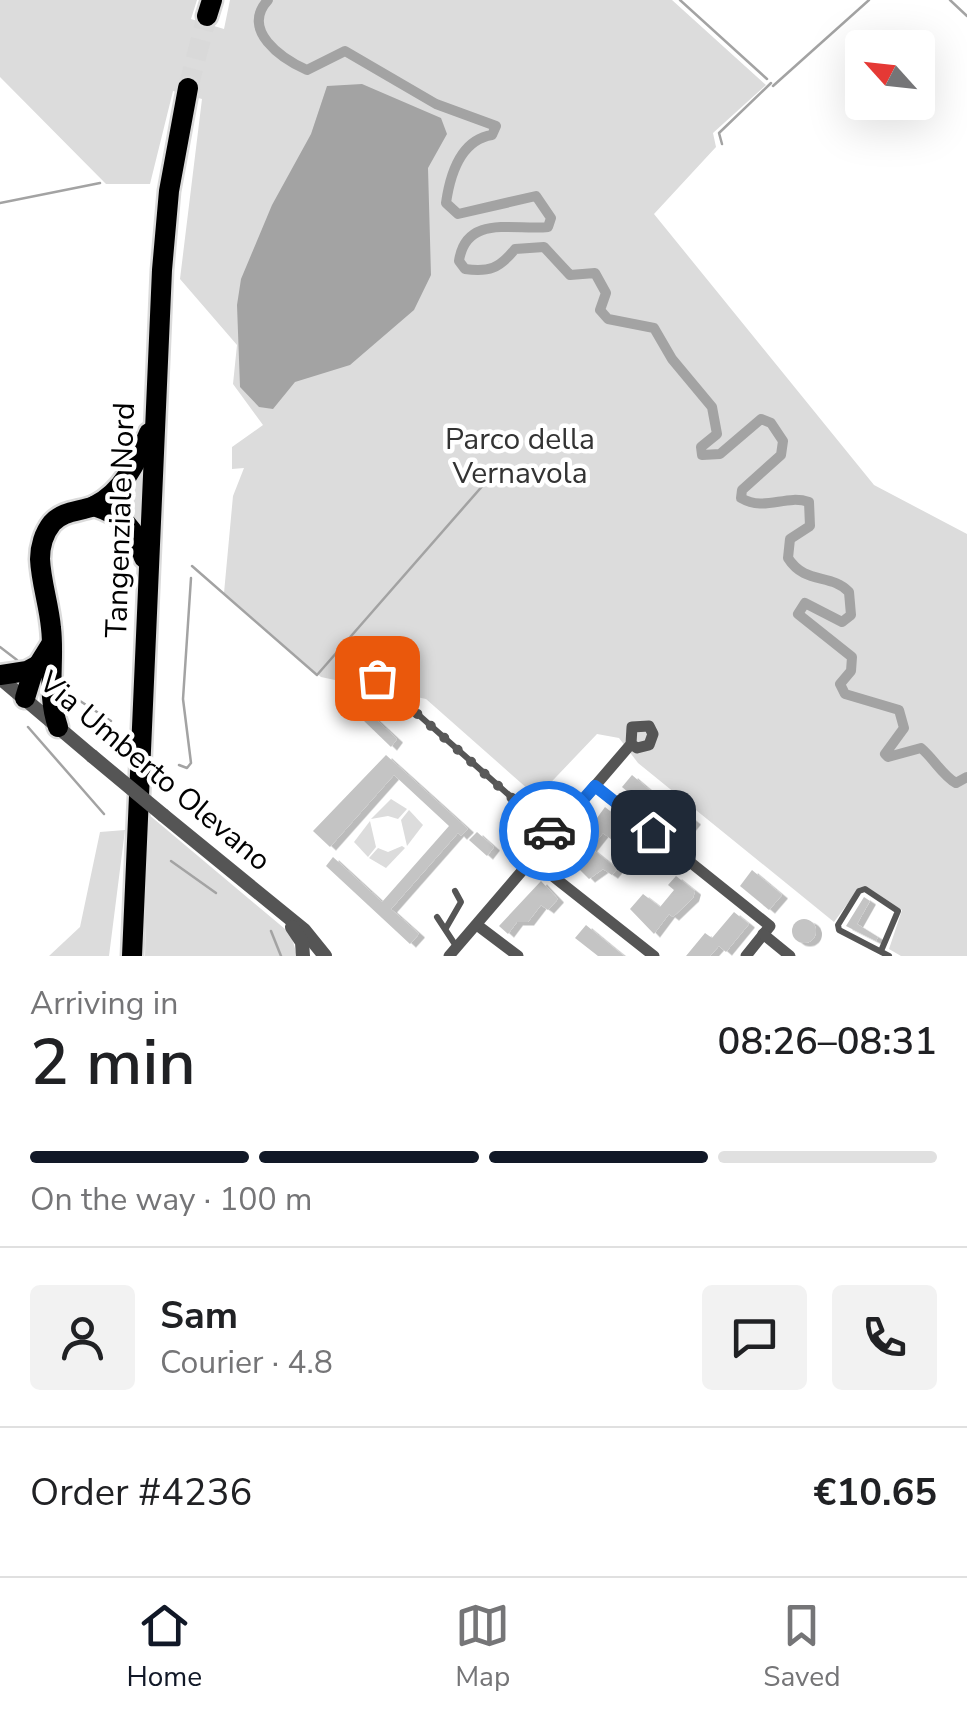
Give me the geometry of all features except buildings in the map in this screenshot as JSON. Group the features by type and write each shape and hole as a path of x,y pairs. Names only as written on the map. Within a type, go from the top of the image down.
{"highway":[{"name":"Tangenziale Nord","path":"132,956 154,422 169,190 188,88"},
{"path":"94,506 136,464 154,422"},
{"path":"25,698 45,669 51,644 42,541 53,522 72,510 94,506 117,513 136,532 148,570"},
{"path":"0,676 45,669"},
{"path":"45,669 58,726"}],"street":[{"name":"Via Umberto Olevano","path":"0,676 304,930 325,956"},
{"path":"453,952 630,744"},
{"path":"595,786 770,926 746,956"},
{"path":"531,859 654,956"},
{"name":"Via Umberto Olevano","path":"274,908 299,936 303,956"},
{"path":"476,924 518,956"},
{"path":"764,934 790,956"}],"lane":[{"path":"377,678 553,834"},
{"path":"865,890 898,911 886,954 839,930 838,925 858,892 865,890"},
{"path":"446,928 461,902 456,891"},
{"path":"437,917 446,928 453,952"}],"green space":[{"name":"Parco della Vernavola","path":"0,0 197,0 191,19 224,29 230,0 672,0 766,85 713,133 716,147 654,214 874,485 967,534 967,956 901,956 889,949 902,910 860,887 834,922 638,763 619,738 597,734 537,797 426,699 346,682 340,687 335,680 321,677 224,593 233,496 244,468 232,469 232,447 263,425 233,384 237,345 180,279 202,99 173,91 150,184 106,184 0,77"},
{"path":"145,464 143,529 101,502"},
{"path":"391,799 407,809 398,819 371,819"},
{"path":"409,810 423,825 407,846 401,820"},
{"path":"148,814 291,934 297,956 145,956"},
{"path":"370,821 376,847 368,857 354,842"},
{"path":"125,830 109,956 49,956 80,927 100,832"},
{"path":"378,848 388,852 405,848 386,868 369,858"}],"shaded area":[{"path":"362,84 441,118 447,134 428,168 431,275 414,310 350,365 295,382 273,409 259,407 240,387 237,305 241,279 272,205 311,134 327,86"}],"waterway":[{"path":"268,0 261,11 261,32 276,51 297,65 307,70 345,51 436,104 496,126 492,135 472,144 458,160 446,203 458,214 536,196 551,218 548,227 494,228 471,236 459,261 465,269 487,269 504,261 515,249 544,247 570,275 595,273 606,293 600,310 608,319 654,328 672,359 712,407 717,434 701,447 702,455 720,454 761,419 771,423 783,441 781,455 742,490 741,498 758,503 809,502 810,526 790,539 788,558 802,572 834,582 849,592 851,615 842,622 805,603 798,614 852,657 851,671 840,684 845,694 899,710 904,728 885,754 888,757 921,748 956,783 967,777"},
{"path":"680,0 767,79"},
{"path":"773,86 869,0"},
{"path":"950,0 967,16"},
{"path":"722,144 719,133 771,83"},
{"path":"0,203 100,183"},
{"path":"192,566 317,675 499,467"},
{"path":"179,765 187,768 191,763 183,699 191,578"},
{"path":"0,647 17,660"},
{"path":"63,690 111,721"},
{"path":"28,727 104,814"},
{"path":"171,861 216,893"},
{"path":"271,931 281,956"}],"tunnel":[{"path":"188,88 207,16"}],"way so far":[{"path":"377,678 549,831"}],"route":[{"path":"549,831 553,834 595,786 653,832"}]}
